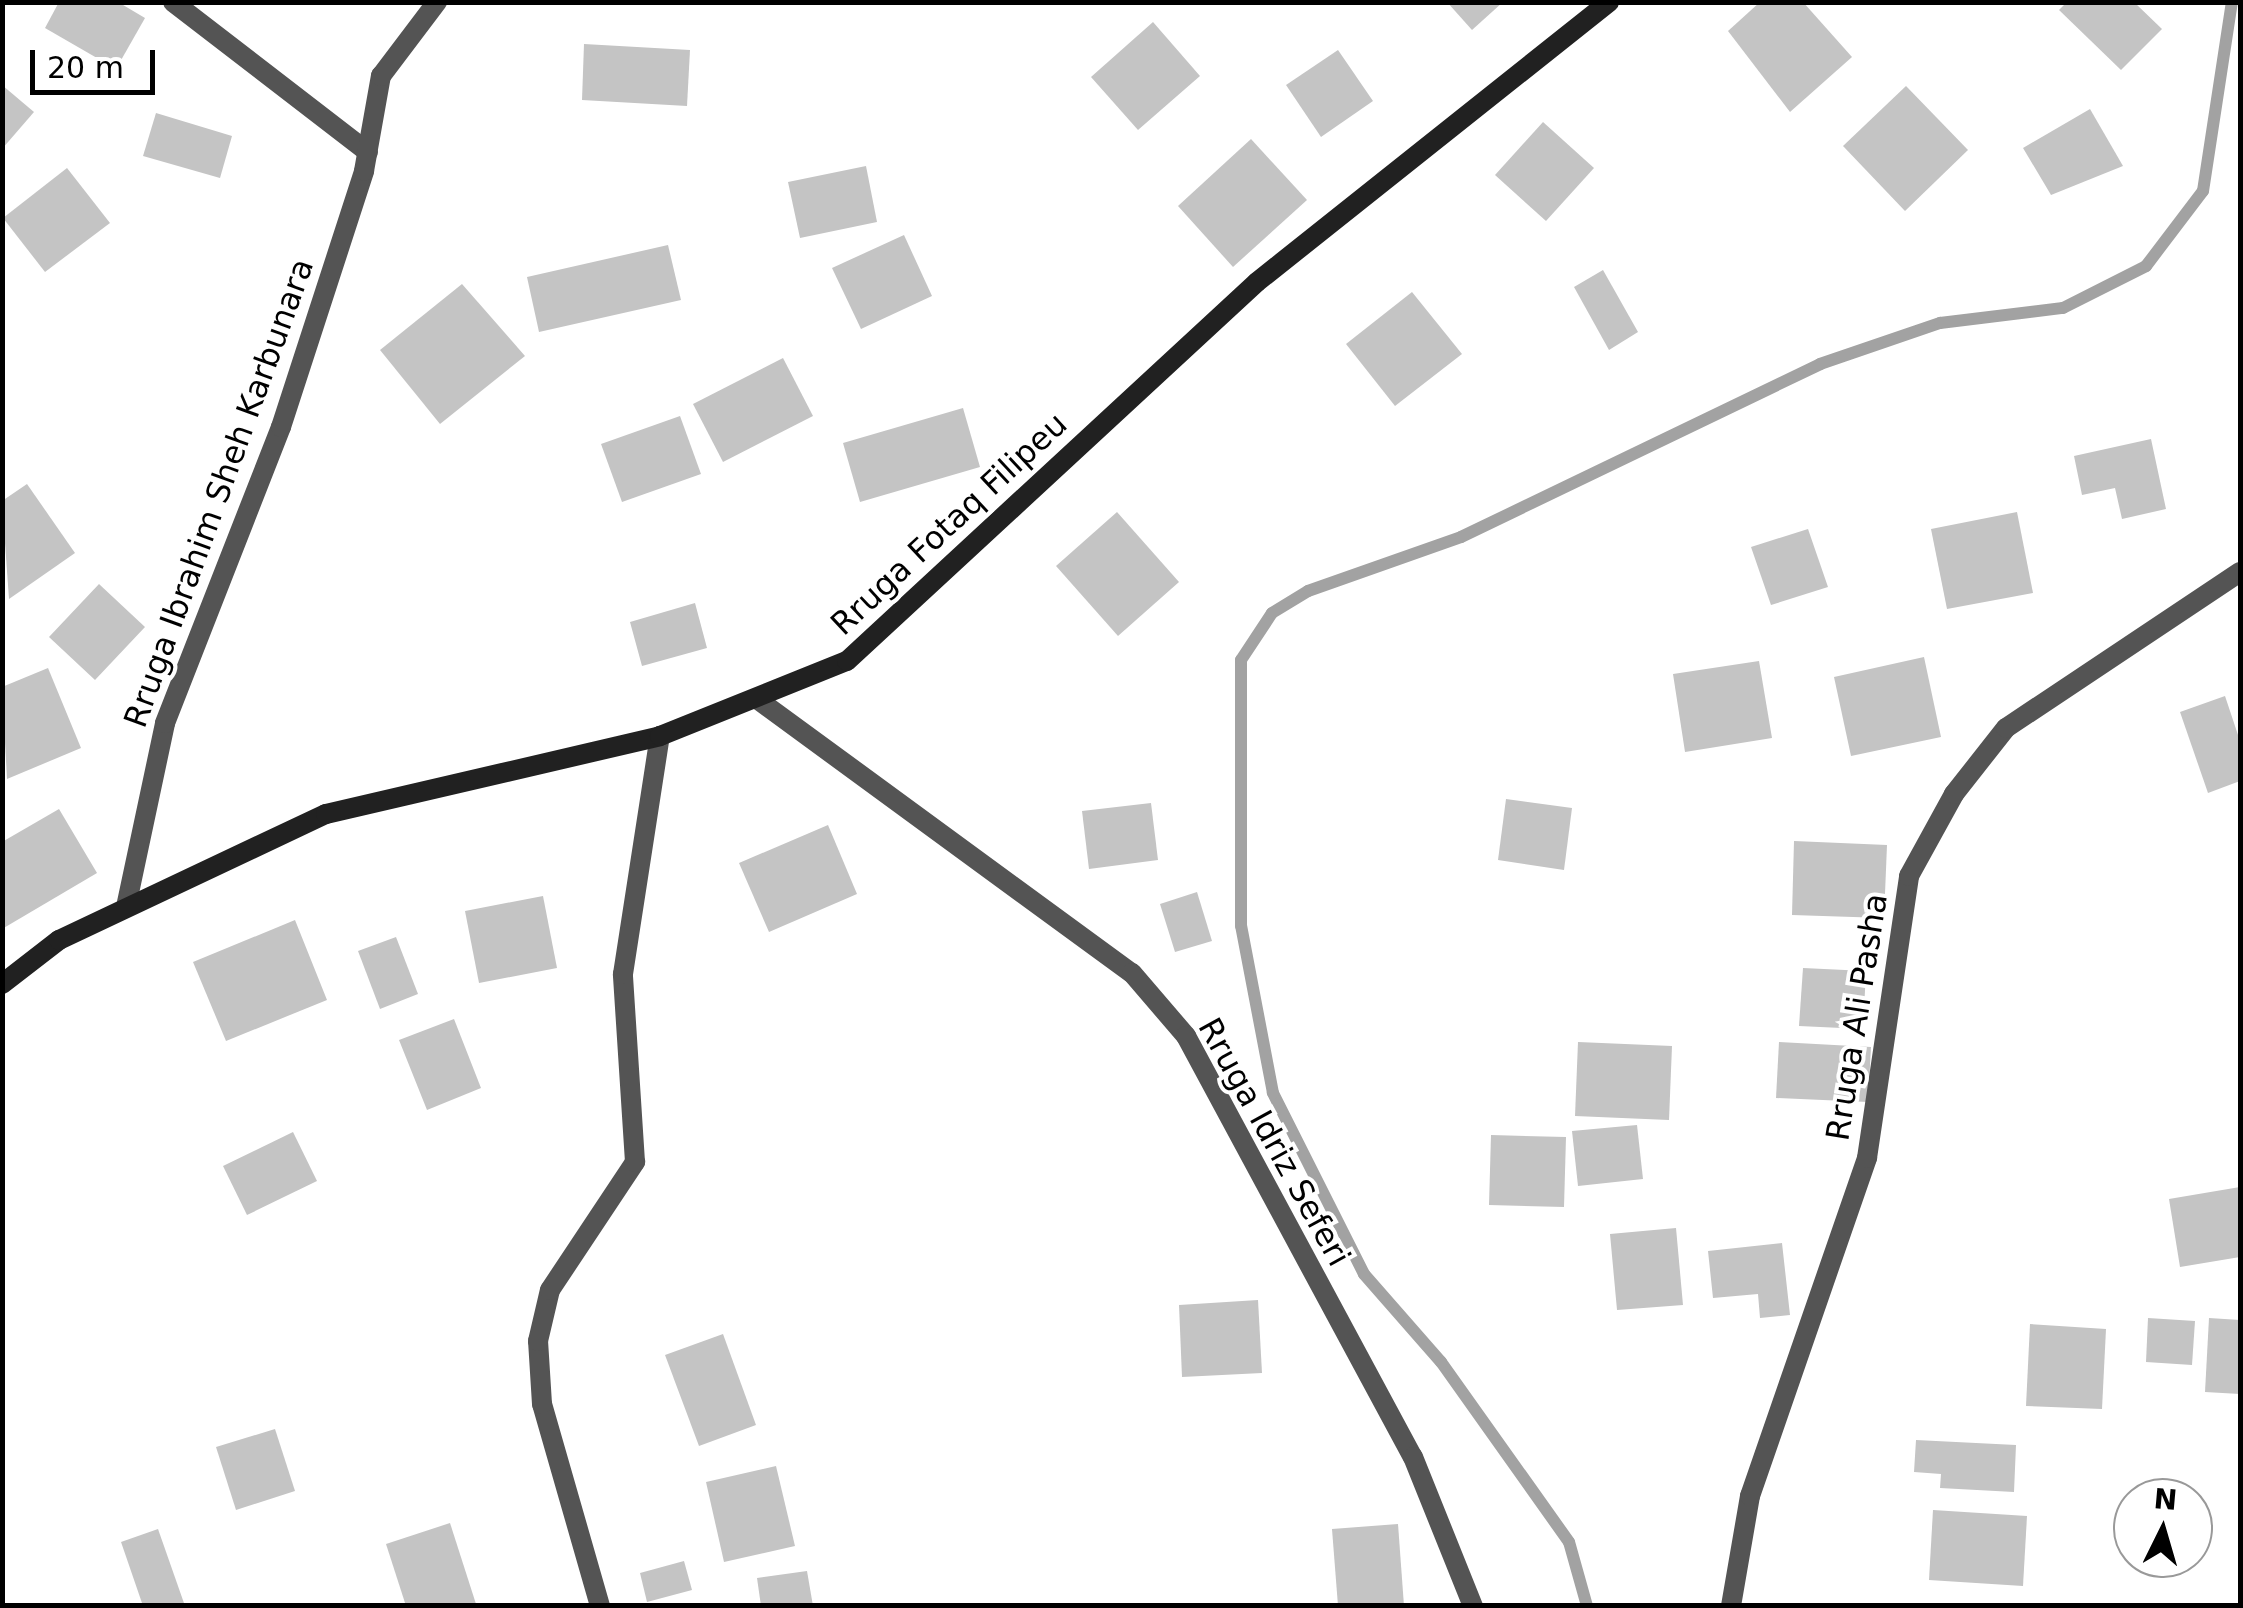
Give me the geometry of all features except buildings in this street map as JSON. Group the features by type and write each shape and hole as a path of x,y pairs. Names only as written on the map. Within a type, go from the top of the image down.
{"main road":[{"name":"Rruga Fotaq Filipeu","path":"2,984 59,940 326,814 660,736 848,661 1257,282 1609,2"}],"street":[{"path":"173,2 368,152"},
{"name":"Rruga Ibrahim Sheh Karbunara","path":"126,907 164,724 243,534 368,152 381,76 437,2"},
{"name":"Rruga Ali Pasha","path":"1732,1606 1750,1496 1867,1158 1910,876 1954,794 2006,728 2240,572"},
{"name":"Rruga Idriz Seferi","path":"757,699 1132,973 1186,1036 1412,1456 1474,1606"},
{"path":"600,1606 542,1404 538,1341 550,1290 635,1162 624,974 660,736"}],"waterway":[{"path":"1587,1606 1569,1542 1441,1362 1364,1274 1273,1093 1241,926 1241,660 1272,613 1308,591 1461,537 1820,364 1940,323 2063,308 2146,266 2203,191 2232,2"}]}
